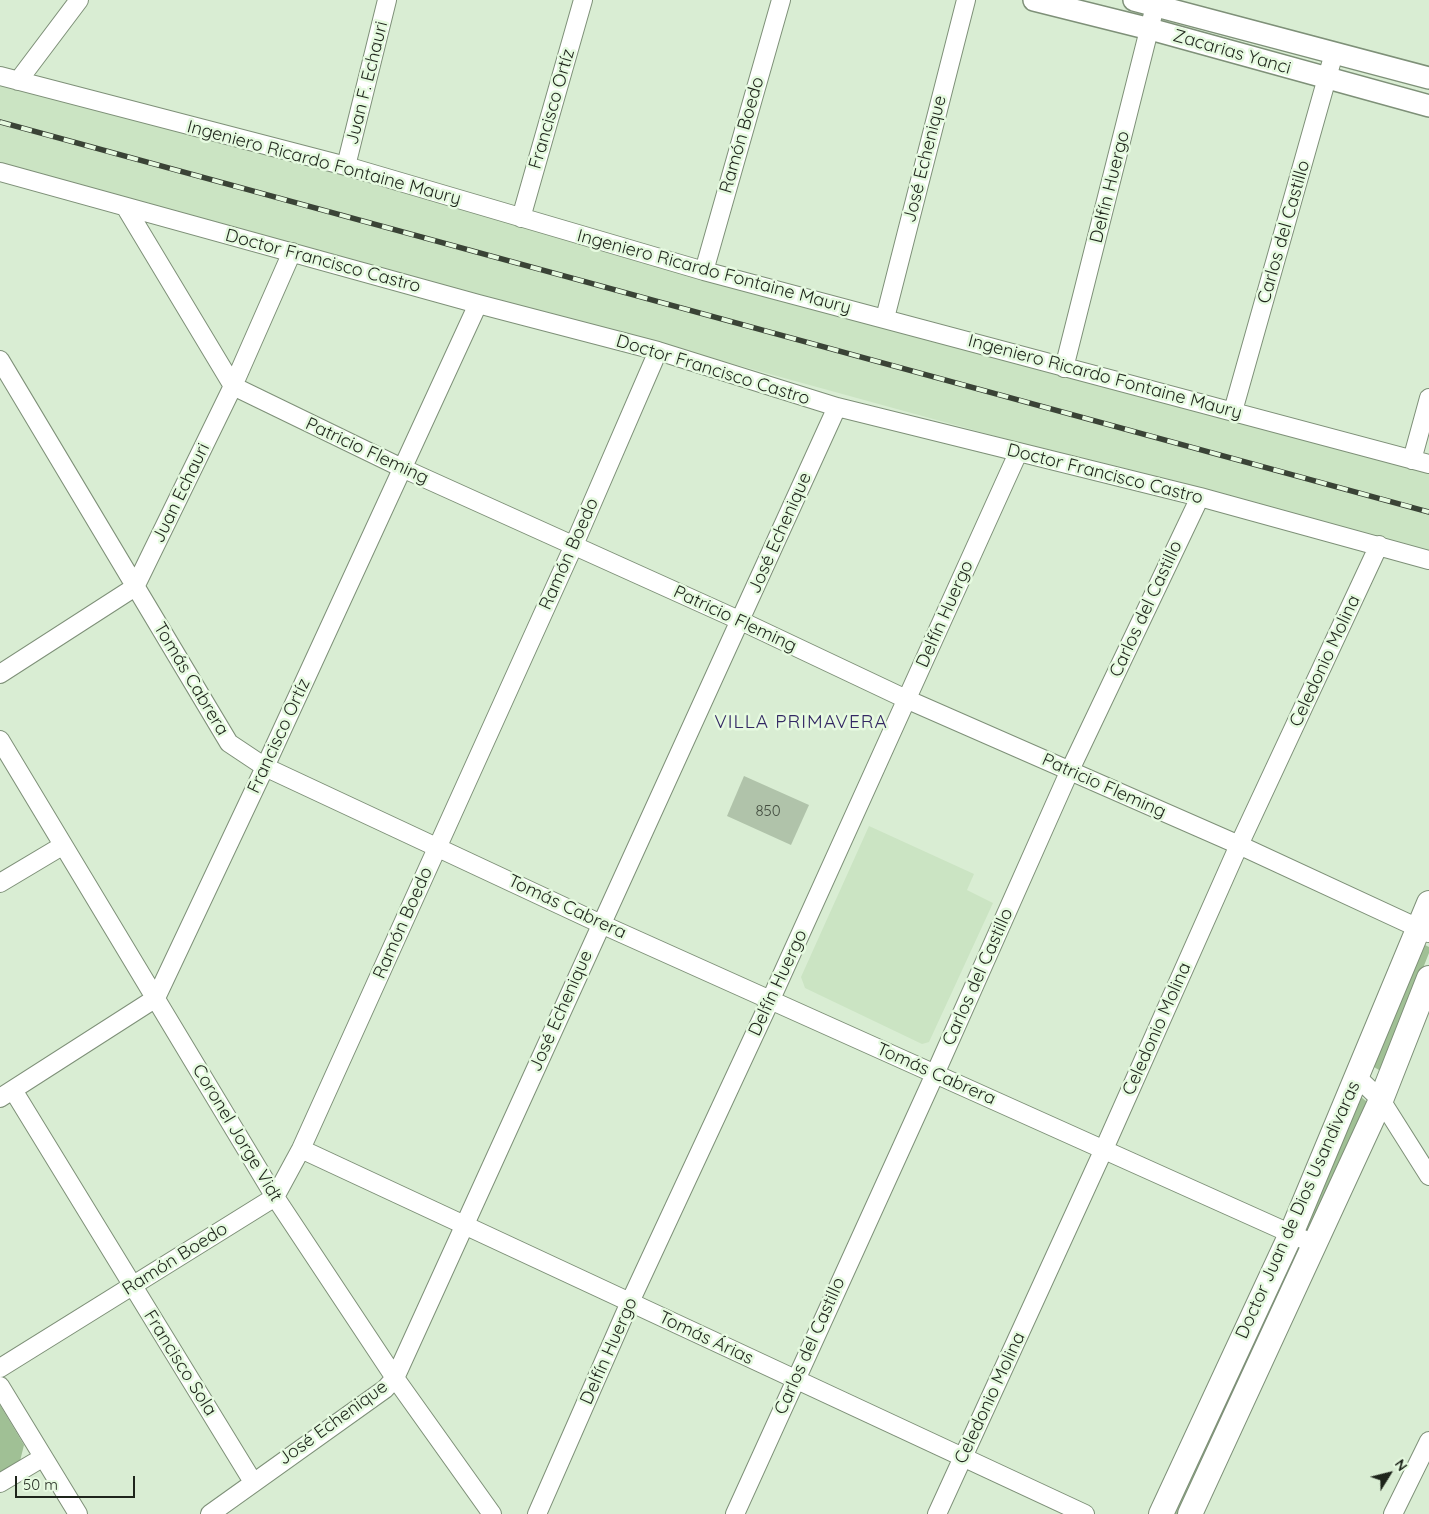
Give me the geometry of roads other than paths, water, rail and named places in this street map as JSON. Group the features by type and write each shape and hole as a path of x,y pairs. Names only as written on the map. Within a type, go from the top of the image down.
{"main road":[{"name":"Doctor Juan de Dios Usandivaras","path":"1161,1514 1291,1234 1357,1076 1424,930 1429,903"},
{"name":"Doctor Juan de Dios Usandivaras","path":"1190,1514 1316,1245 1381,1100 1429,978"}],"street":[{"path":"18,82 79,0"},
{"name":"Juan F. Echauri","path":"346,166 387,0"},
{"name":"Francisco Ortíz","path":"521,218 583,0"},
{"name":"Ramón Boedo","path":"704,271 781,0"},
{"name":"José Echenique","path":"884,318 966,0"},
{"name":"Zacarias Yanci","path":"1034,0 1150,29 1328,80 1429,106"},
{"name":"Zacarias Yanci","path":"1134,0 1429,78"},
{"name":"Delfín Huergo","path":"1064,368 1155,6"},
{"name":"Carlos del Castillo","path":"1233,411 1328,80 1334,53"},
{"name":"Ingeniero Ricardo Fontaine Maury","path":"0,76 346,166 704,271 1421,462"},
{"name":"Doctor Francisco Castro","path":"0,172 478,304 658,351 837,407 1200,497 1429,560"},
{"path":"126,208 233,386"},
{"name":"Juan Echauri","path":"135,587 233,386 292,252"},
{"name":"Francisco Ortíz","path":"156,998 265,767 478,304"},
{"name":"Ramón Boedo","path":"0,1368 275,1197 300,1149 438,846 574,545 658,351"},
{"name":"Tomás Cabrera","path":"0,360 229,743 265,767 438,846 601,924 1316,1245"},
{"name":"Patricio Fleming","path":"233,386 402,468 741,621 906,699 1239,845 1424,930"},
{"path":"1421,462 1429,398"},
{"name":"José Echenique","path":"210,1514 385,1389 395,1378 837,407"},
{"name":"Delfín Huergo","path":"537,1514 630,1302 771,999 1018,453"},
{"name":"Carlos del Castillo","path":"735,1514 794,1380 935,1074 1070,770 1200,497"},
{"name":"Celedonio Molina","path":"937,1514 1104,1149 1239,845 1379,545"},
{"path":"0,674 135,587"},
{"name":"Coronel Jorge Vidt","path":"0,740 62,846 156,998 275,1197 395,1378 492,1514"},
{"path":"0,883 62,846"},
{"path":"7,1094 156,998"},
{"path":"1357,1076 1381,1100 1429,1176"},
{"name":"Francisco Sola","path":"7,1094 132,1286 253,1482"},
{"name":"Tomás Árias","path":"300,1149 1085,1514"},
{"path":"0,1386 42,1458 78,1514"},
{"path":"1393,1514 1429,1441"},
{"path":"0,1483 42,1458"}],"railway":[{"path":"0,122 1429,512"}],"district":[{"name":"VILLA PRIMAVERA","path":"801,722"}]}
